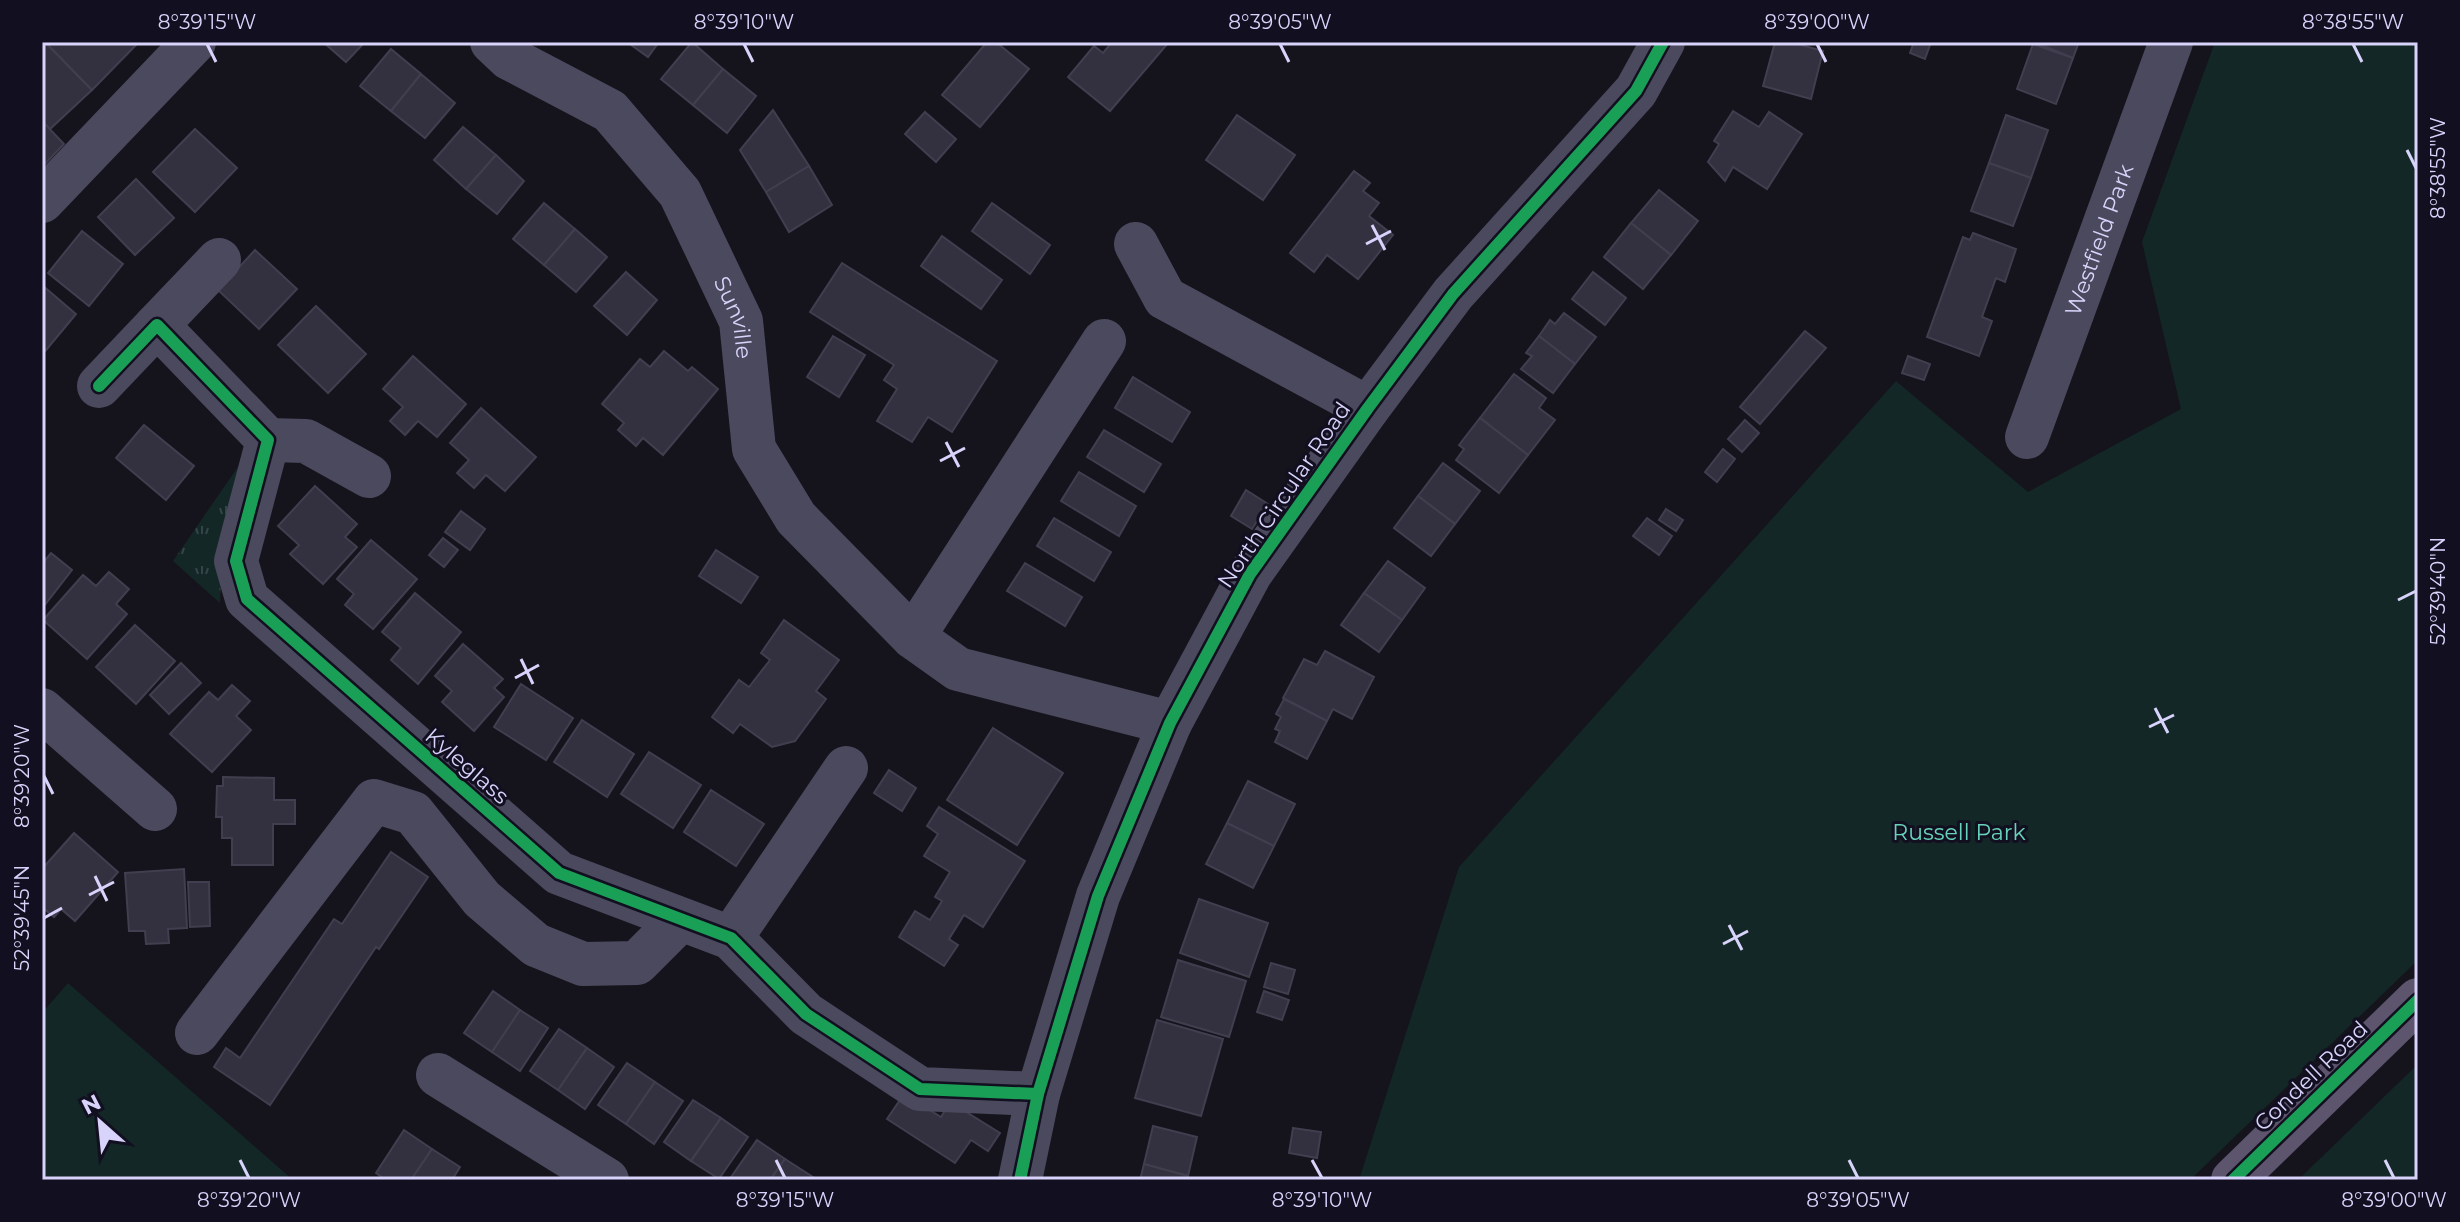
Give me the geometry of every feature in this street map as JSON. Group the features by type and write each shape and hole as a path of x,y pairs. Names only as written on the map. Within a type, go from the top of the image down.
{"main road":[{"name":"Condell Road","path":"2233,1180 2418,1000"}],"street":[{"path":"42,201 194,42"},
{"name":"Sunville","path":"492,42 509,58 610,111 680,193 741,321 754,449 796,518 913,637 958,669 1170,723"},
{"name":"North Circular Road","path":"1020,1180 1038,1094 1098,896 1170,723 1250,574 1453,294 1636,91 1663,42"},
{"name":"Westfield Park","path":"2027,437 2171,42"},
{"path":"1136,244 1165,298 1368,408"},
{"path":"99,386 219,260"},
{"path":"157,325 268,440 306,441 369,476"},
{"path":"913,637 1104,341"},
{"name":"Kyleglass","path":"268,440 236,561 247,599 559,873 731,938 806,1014 920,1089 1038,1094"},
{"path":"42,710 155,809"},
{"path":"731,938 846,768"},
{"path":"197,1033 374,801 413,813 482,899 536,945 583,964 637,963 680,920"},
{"path":"438,1075 607,1180"}],"green space":[{"name":"Russell Park","path":"2215,42 2418,42 2418,960 2190,1180 1359,1180 1459,867 1896,381 2028,492 2181,409 2142,242"},
{"path":"240,464 222,541 220,603 173,561"},
{"path":"68,983 293,1180 42,1180 42,1013"},
{"path":"2418,1064 2418,1180 2298,1180"}],"building":[{"path":"42,42 92,90 50,129 42,121"},
{"path":"45,42 136,42 138,43 92,90"},
{"path":"323,42 365,42 346,62"},
{"path":"627,42 659,42 648,57"},
{"path":"692,42 723,69 693,105 661,79"},
{"path":"987,42 996,42 1029,69 980,127 942,95"},
{"path":"1112,42 1169,42 1110,111 1068,77 1094,46 1103,53"},
{"path":"1775,42 1790,42 1823,51 1811,99 1763,86"},
{"path":"1914,42 1931,42 1925,59 1910,53"},
{"path":"2034,42 2079,42 2073,58"},
{"path":"2033,44 2073,58 2056,104 2017,89"},
{"path":"391,49 421,74 391,111 360,86"},
{"path":"723,69 756,96 727,133 693,105"},
{"path":"421,74 455,103 425,138 391,111"},
{"path":"773,110 809,166 766,192 740,150"},
{"path":"1733,111 1759,127 1769,112 1802,134 1767,189 1733,167 1725,181 1708,162 1719,144 1714,141"},
{"path":"925,112 956,139 936,162 905,134"},
{"path":"1237,115 1295,155 1263,200 1206,160"},
{"path":"2006,115 2048,130 2031,178 1989,163"},
{"path":"42,121 64,144 42,167"},
{"path":"463,127 496,155 466,189 434,160"},
{"path":"195,129 237,168 195,212 153,172"},
{"path":"496,155 524,181 497,214 466,189"},
{"path":"1989,163 2031,178 2013,226 1971,211"},
{"path":"809,166 832,205 789,232 766,192"},
{"path":"1354,171 1370,183 1363,191 1379,203 1369,216 1393,235 1358,279 1327,255 1314,272 1290,253"},
{"path":"136,179 174,218 135,255 98,217"},
{"path":"1659,190 1698,221 1671,255 1631,223"},
{"path":"544,203 575,229 544,265 513,239"},
{"path":"992,203 1050,245 1030,274 972,231"},
{"path":"1631,223 1671,255 1643,289 1604,257"},
{"path":"575,229 607,257 576,292 544,265"},
{"path":"82,231 123,264 89,306 48,273"},
{"path":"1973,233 2016,249 2005,282 1996,278 1982,317 1992,321 1979,356 1927,337 1963,237 1970,240"},
{"path":"942,236 1002,280 981,309 921,266"},
{"path":"255,250 297,289 259,329 218,290"},
{"path":"842,263 997,361 952,432 928,417 912,442 877,421 897,389 884,380 894,365 810,312"},
{"path":"626,272 657,300 627,335 594,306"},
{"path":"1593,272 1626,298 1605,325 1572,299"},
{"path":"42,285 76,314 42,355"},
{"path":"316,306 366,354 328,393 278,345"},
{"path":"1564,313 1596,337 1575,364 1539,336 1550,320 1555,324"},
{"path":"1805,331 1826,348 1760,424 1740,407"},
{"path":"833,336 865,355 839,397 807,377"},
{"path":"1539,336 1575,364 1553,393 1521,369 1532,356 1526,353"},
{"path":"664,351 688,371 692,367 718,389 663,455 643,438 636,446 618,430 624,423 602,404 640,359 650,367"},
{"path":"413,356 466,404 437,437 418,421 405,435 390,421 403,407 383,389"},
{"path":"1908,356 1930,364 1924,380 1902,373"},
{"path":"1514,374 1546,398 1539,408 1555,420 1528,455 1480,418"},
{"path":"1133,377 1190,412 1172,442 1115,408"},
{"path":"481,408 536,457 505,491 486,475 474,488 457,473 469,460 450,443"},
{"path":"1480,418 1528,455 1499,493 1456,460 1464,449 1459,445"},
{"path":"1745,420 1759,433 1742,452 1728,439"},
{"path":"144,425 194,466 166,500 116,458"},
{"path":"1104,430 1161,464 1144,492 1087,457"},
{"path":"1723,449 1735,459 1717,482 1705,472"},
{"path":"1443,463 1480,491 1455,524 1418,496"},
{"path":"1079,472 1136,506 1119,536 1061,501"},
{"path":"315,486 357,524 345,537 357,547 323,584 290,554 299,545 278,526"},
{"path":"1246,490 1268,504 1252,529 1231,516"},
{"path":"1418,496 1455,524 1431,556 1394,528"},
{"path":"1666,509 1683,520 1676,531 1659,520"},
{"path":"461,511 485,529 470,550 445,532"},
{"path":"1054,518 1111,552 1094,581 1037,546"},
{"path":"1647,518 1672,536 1659,555 1633,536"},
{"path":"443,538 458,550 444,567 429,555"},
{"path":"371,540 417,579 373,629 345,605 354,594 337,579"},
{"path":"716,550 758,577 741,603 699,576"},
{"path":"51,553 72,570 44,606 42,564"},
{"path":"1388,561 1425,588 1402,620 1364,593"},
{"path":"1025,563 1082,597 1065,626 1007,591"},
{"path":"109,572 129,589 116,604 127,614 87,659 43,620 83,575 96,586"},
{"path":"415,593 461,632 418,684 391,660 401,648 382,632"},
{"path":"1364,593 1402,620 1379,652 1341,625"},
{"path":"784,620 839,660 816,691 826,699 795,741 772,747 740,724 733,733 712,717 739,680 749,687 770,660 761,653"},
{"path":"135,625 175,661 136,704 96,667"},
{"path":"463,644 503,679 494,688 504,697 474,731 442,702 452,691 435,676"},
{"path":"1325,651 1374,677 1352,719 1333,709 1327,721 1283,698 1304,659 1317,665"},
{"path":"181,663 201,683 169,714 150,695"},
{"path":"521,684 573,718 546,760 494,727"},
{"path":"232,685 250,701 236,716 251,730 212,772 170,734 209,692 218,700"},
{"path":"1284,699 1327,721 1307,759 1275,742 1280,731 1275,729 1281,717 1276,714"},
{"path":"582,720 634,754 607,797 554,762"},
{"path":"993,728 1063,773 1017,845 947,800"},
{"path":"649,752 701,785 673,828 621,794"},
{"path":"889,770 916,788 902,811 874,793"},
{"path":"223,777 274,778 274,800 295,800 295,824 273,824 273,865 232,865 232,838 222,838 222,817 216,817 217,786 223,786"},
{"path":"1248,781 1295,804 1274,846 1227,823"},
{"path":"711,790 764,824 736,866 684,832"},
{"path":"939,807 1025,861 983,927 964,915 949,939 958,945 944,966 899,937 915,911 930,920 942,901 935,897 950,872 924,856 938,834 927,826"},
{"path":"1227,823 1274,846 1253,888 1206,864"},
{"path":"74,833 118,872 75,921 61,909 54,917 42,907 42,869"},
{"path":"391,852 428,877 379,949 376,947 270,1105 214,1067 226,1048 240,1058 334,919 342,924"},
{"path":"184,869 187,928 168,929 169,943 146,944 145,931 129,931 125,873"},
{"path":"188,882 209,882 210,926 190,927"},
{"path":"1199,899 1268,923 1249,977 1180,953"},
{"path":"1178,960 1246,981 1229,1037 1161,1017"},
{"path":"1271,963 1295,970 1288,994 1264,987"},
{"path":"493,991 520,1010 492,1052 464,1033"},
{"path":"1264,991 1289,1000 1282,1020 1257,1012"},
{"path":"520,1010 548,1028 520,1071 492,1052"},
{"path":"1157,1020 1223,1039 1201,1116 1135,1098"},
{"path":"559,1029 587,1048 558,1090 530,1071"},
{"path":"587,1048 614,1067 585,1109 558,1090"},
{"path":"627,1063 655,1082 626,1124 598,1105"},
{"path":"655,1082 683,1101 654,1144 626,1124"},
{"path":"904,1094 941,1117 950,1102 1000,1133 988,1151 971,1140 955,1163 887,1119"},
{"path":"693,1100 721,1118 691,1161 664,1142"},
{"path":"721,1118 748,1137 719,1179 691,1161"},
{"path":"1153,1126 1197,1137 1188,1176 1144,1164"},
{"path":"1293,1128 1321,1132 1317,1158 1289,1153"},
{"path":"404,1130 432,1149 411,1180 386,1180 376,1173"},
{"path":"757,1140 785,1159 770,1180 729,1180"},
{"path":"432,1149 460,1167 452,1180 411,1180"},
{"path":"785,1159 813,1177 811,1180 770,1180"},
{"path":"1144,1164 1188,1176 1187,1180 1140,1180"}],"cycle path":[{"path":"1020,1180 1038,1094 1098,896 1170,723 1250,574 1453,294 1636,91 1663,42"},
{"path":"99,386 157,325 268,440 236,561 247,599 559,873 731,938 806,1014 920,1089 1038,1094"},
{"path":"2233,1180 2418,1000"}]}
